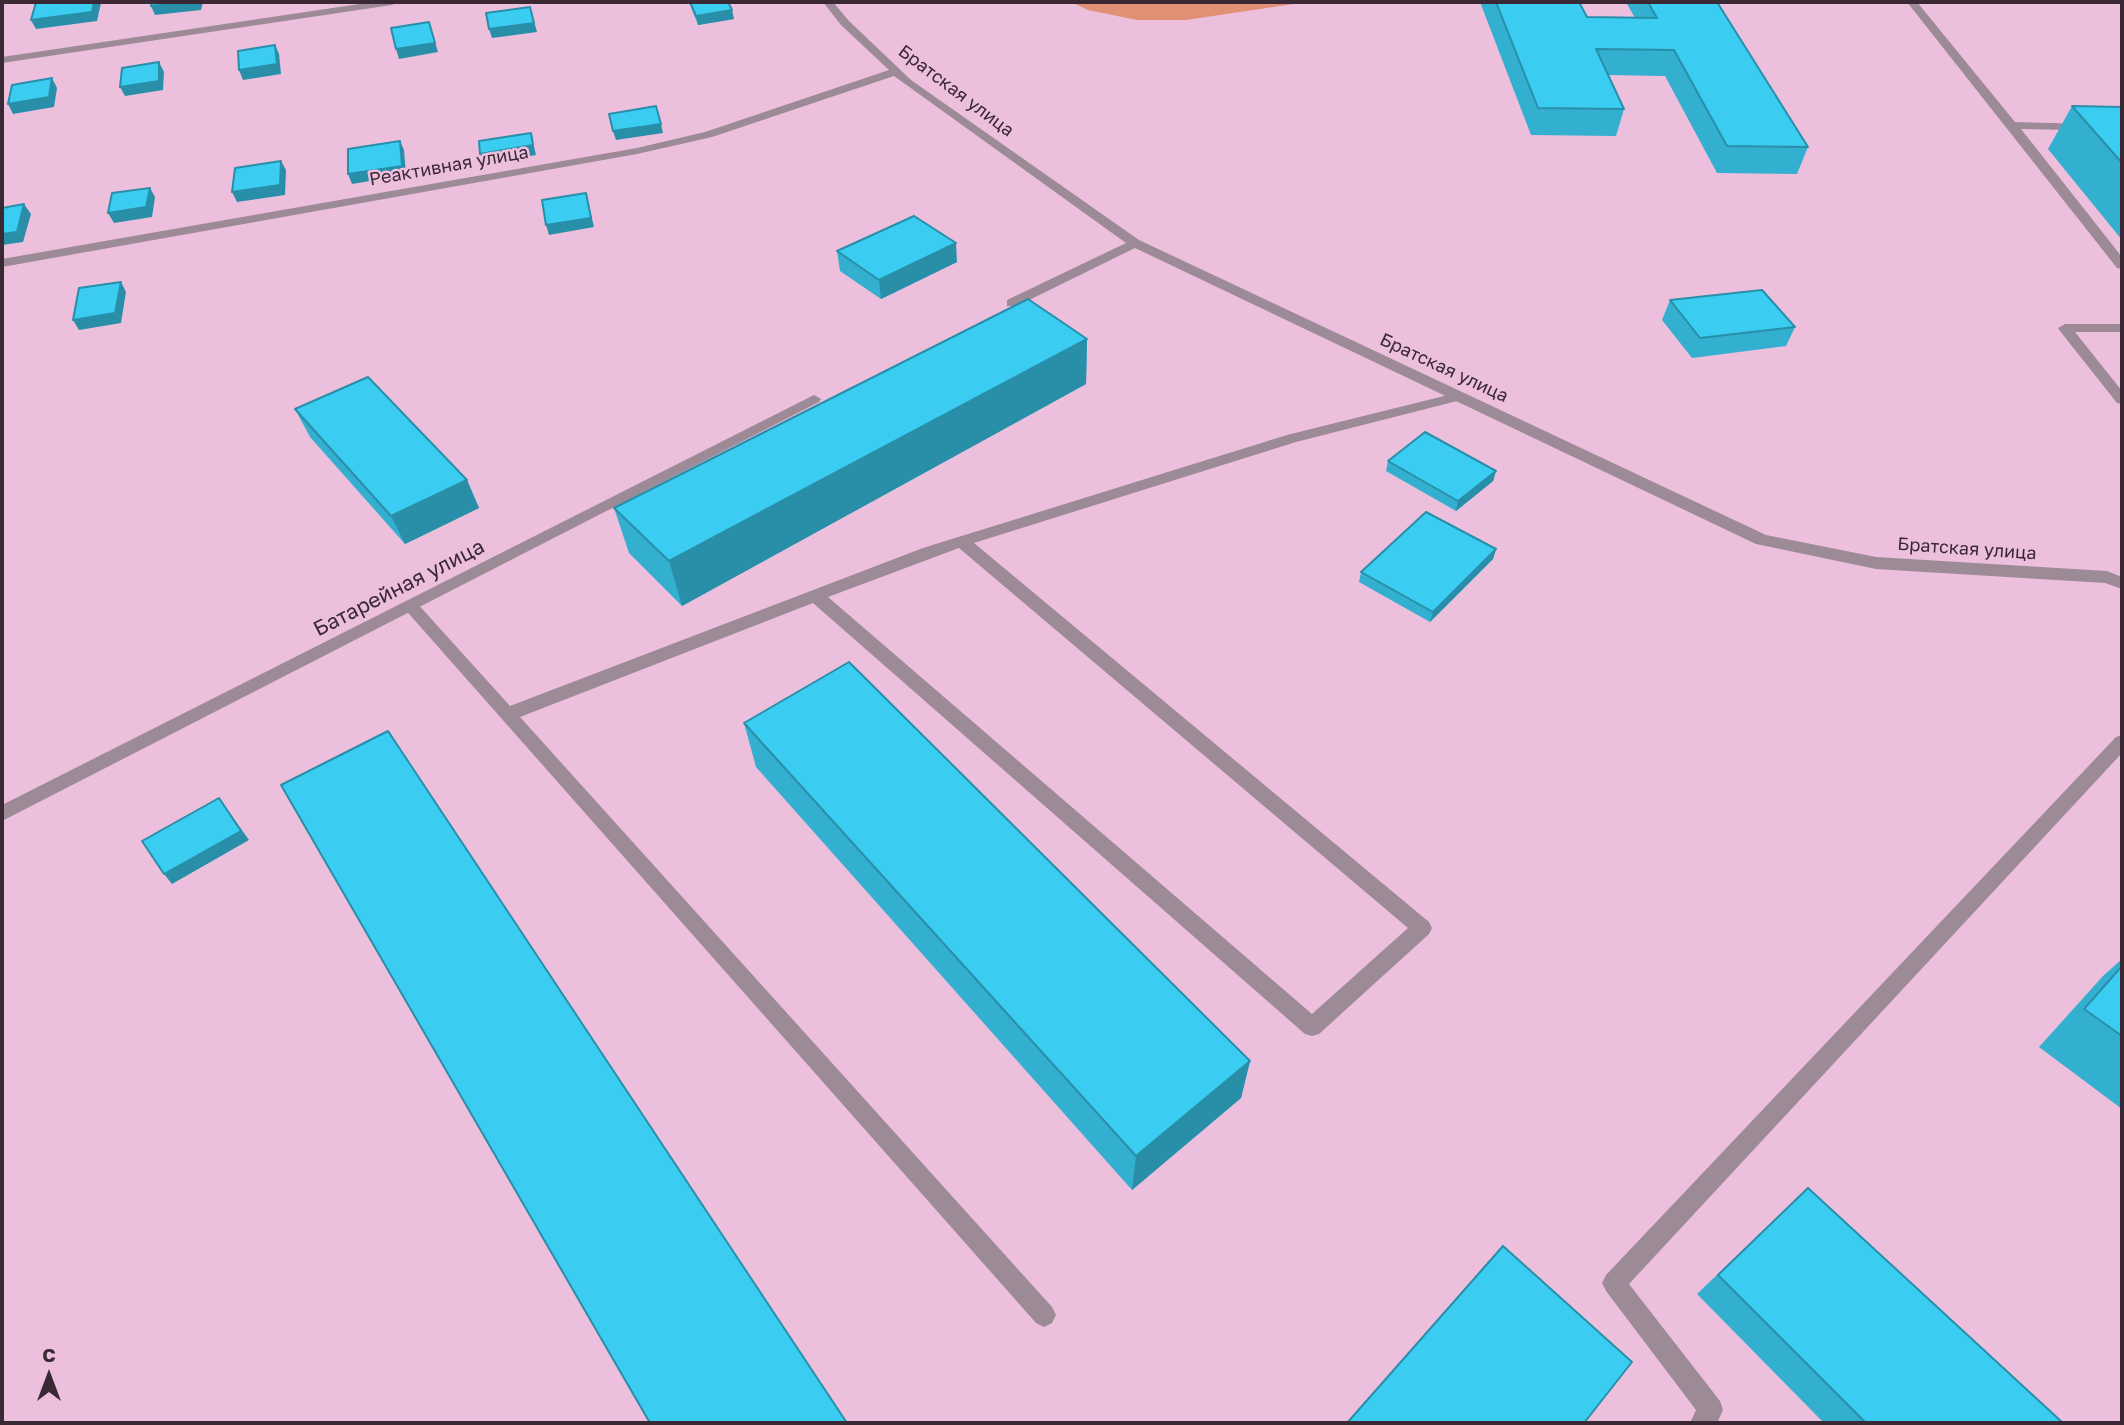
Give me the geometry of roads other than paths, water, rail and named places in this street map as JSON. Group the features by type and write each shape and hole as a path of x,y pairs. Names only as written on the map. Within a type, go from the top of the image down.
{"street":[{"path":"2,60 393,2"},
{"name":"Братская улица","path":"828,2 894,72 1135,243 1762,540 1876,563 2107,577 2122,583"},
{"path":"1912,2 2122,265"},
{"name":"Реактивная улица","path":"2,263 637,151 708,135 894,72"},
{"path":"2012,125 2122,128"},
{"path":"1012,303 1135,243"},
{"path":"2122,328 2065,328 2122,400"},
{"path":"506,715 962,542 1292,438 1460,396"},
{"name":"Батарейная улица","path":"2,814 814,399"},
{"path":"816,596 1312,1027 1422,928 962,542"},
{"path":"410,606 1044,1315"},
{"path":"1702,1423 1711,1410 1614,1283 2122,742"}]}
